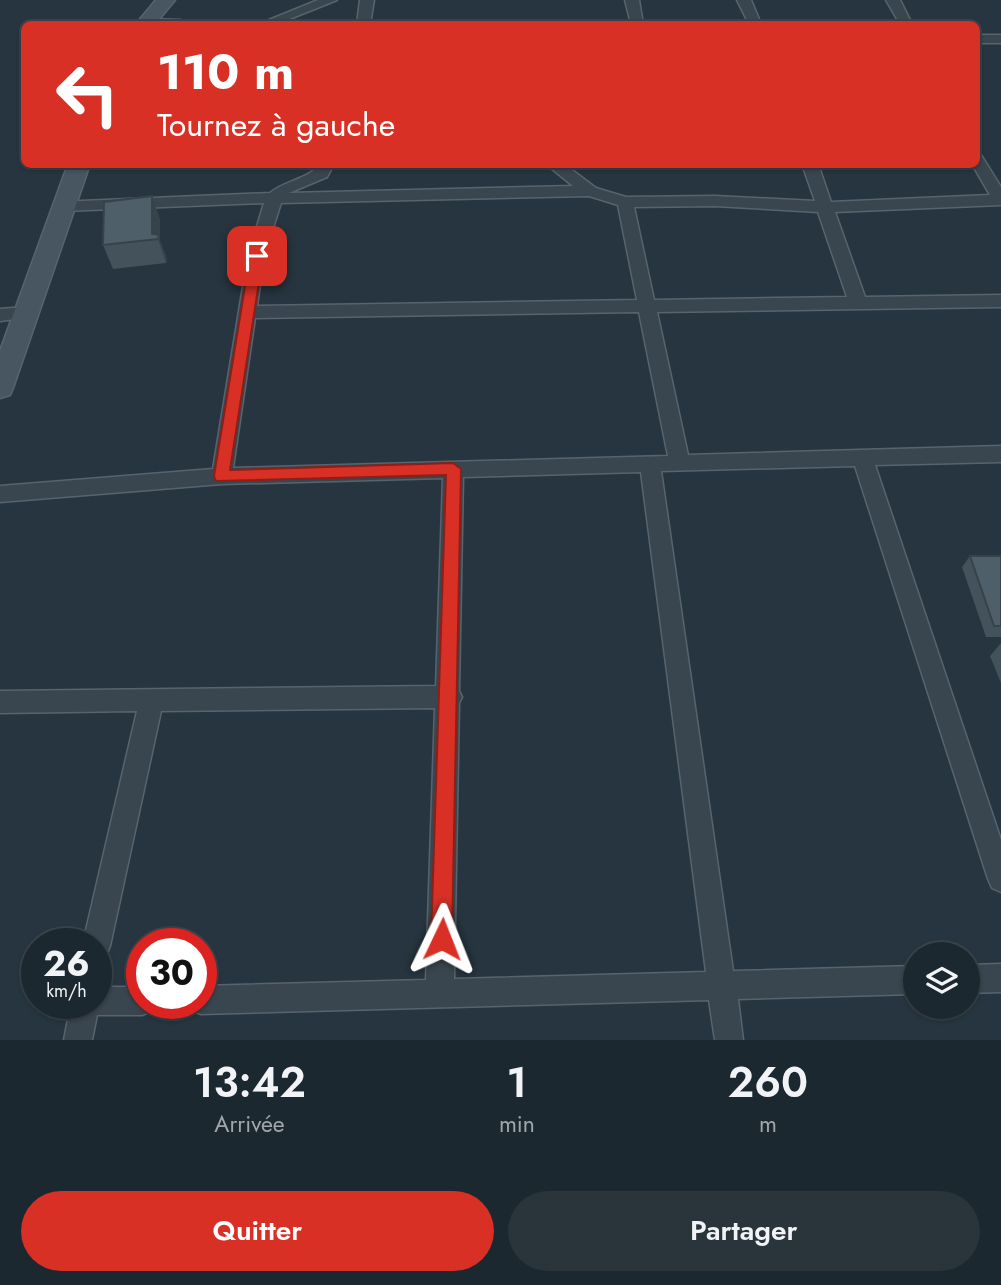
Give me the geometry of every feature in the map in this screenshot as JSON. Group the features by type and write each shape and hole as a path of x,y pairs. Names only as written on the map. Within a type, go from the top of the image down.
{"street":[{"path":"148,21 166,0"},
{"path":"274,21 330,0"},
{"path":"364,21 367,0"},
{"path":"632,0 636,21"},
{"path":"744,0 754,21"},
{"path":"893,0 904,21"},
{"path":"980,39 1001,38"},
{"path":"558,168 590,191 625,202 715,201 825,207 1001,200 980,165"},
{"path":"0,388 78,168"},
{"path":"222,476 257,256 274,198 285,188 321,174 325,168"},
{"path":"811,168 858,303"},
{"path":"64,206 590,191"},
{"path":"625,202 680,463"},
{"path":"248,312 647,304 1001,301"},
{"path":"0,314 25,313"},
{"path":"0,494 222,476 1001,454"},
{"path":"863,459 1001,879"},
{"path":"650,464 729,1040"},
{"path":"440,993 450,696 453,469"},
{"path":"0,702 450,696"},
{"path":"100,928 152,700"},
{"path":"980,979 1001,978"},
{"path":"217,1000 903,980"},
{"path":"78,1040 82,1019"}],"building":[{"path":"152,196 152,234 159,235 158,239 103,245 104,202"},
{"path":"970,556 1001,556 1001,626 994,626"}],"route":[{"path":"257,256 222,476 453,469 450,696 442,939"}]}
